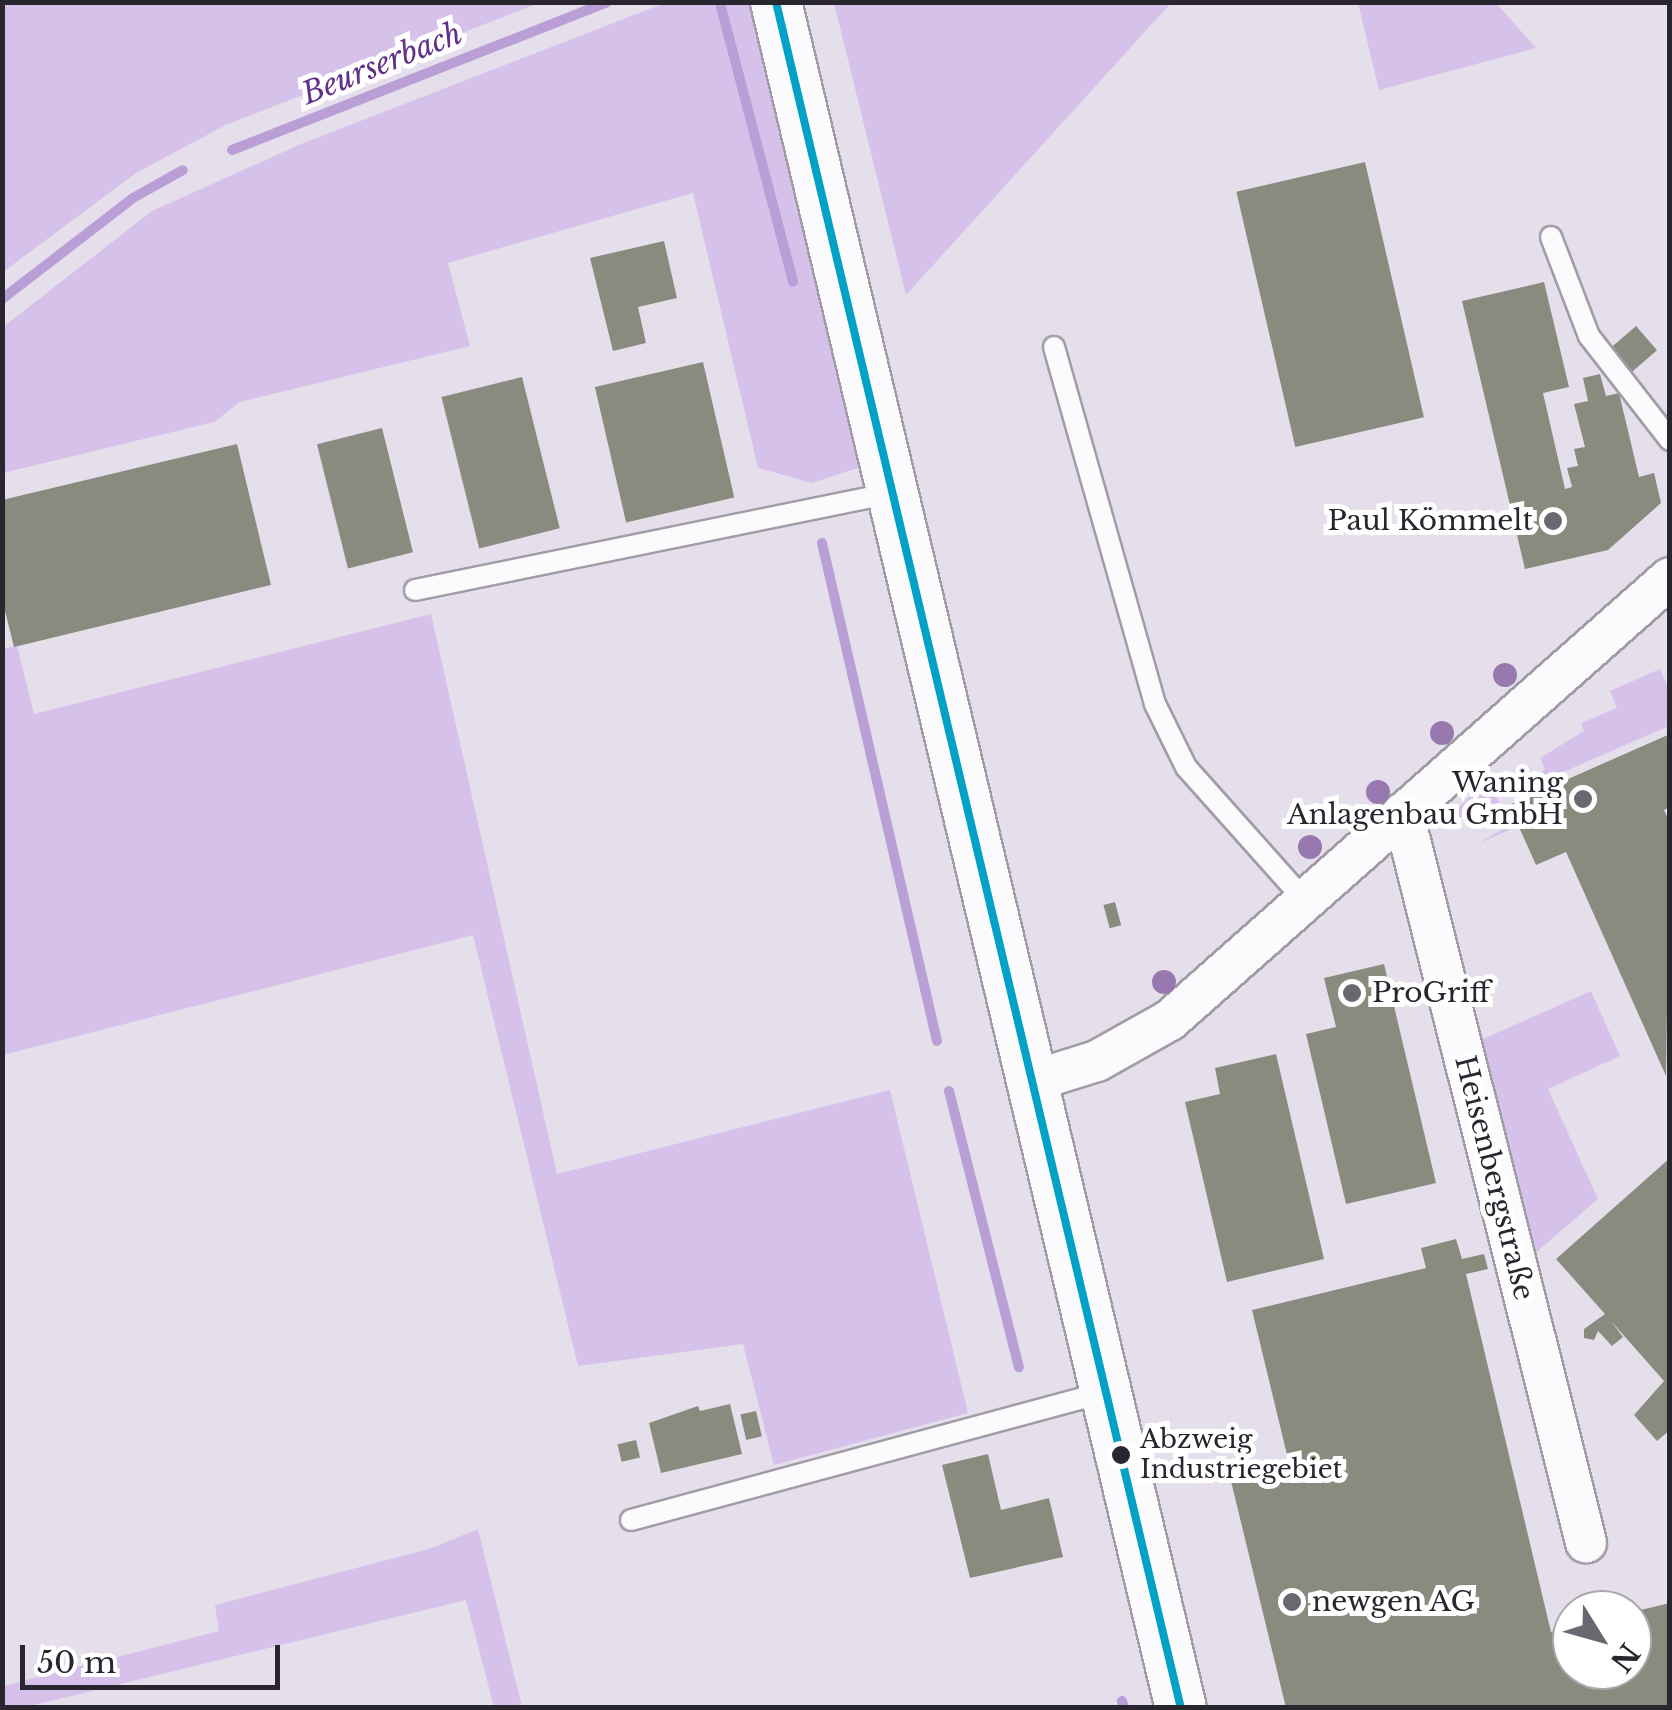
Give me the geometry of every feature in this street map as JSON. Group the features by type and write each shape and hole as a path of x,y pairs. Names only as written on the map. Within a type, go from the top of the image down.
{"street":[{"path":"776,2 890,493 1036,1080 1181,1708"},
{"path":"1036,1080 1097,1062 1170,1020 1307,903 1403,813 1670,578"},
{"name":"Heisenbergstraße","path":"1403,813 1586,1542"}],"lane":[{"path":"1551,237 1589,336 1670,440"},
{"path":"1054,347 1155,704 1186,766 1307,903"},
{"path":"415,590 890,493"},
{"path":"631,1520 1106,1392"}],"shaded area":[{"path":"3,2 539,3 226,125 136,173 3,272"},
{"path":"834,2 1171,3 906,295"},
{"path":"665,3 750,3 861,467 812,483 758,468 693,193 448,263 470,346 240,402 214,422 3,473 3,327 152,211 301,144"},
{"path":"1358,3 1496,3 1536,48 1379,90"},
{"path":"431,614 557,1174 890,1090 968,1413 774,1465 743,1344 578,1366 473,935 3,1055 3,649 17,646 34,714"},
{"path":"1660,669 1669,689 1669,726 1513,794 1509,787 1545,770 1540,758 1584,731 1581,723 1617,708 1610,691"},
{"path":"1488,778 1511,829 1478,844 1504,828 1492,802 1438,829"},
{"path":"1591,991 1620,1056 1548,1089 1598,1199 1532,1256 1481,1040"},
{"path":"478,1529 522,1707 494,1707 466,1600 26,1707 3,1707 3,1686 219,1631 215,1605 429,1549"}],"building":[{"path":"1365,162 1424,417 1295,447 1236,192"},
{"path":"664,241 677,298 638,307 646,343 613,351 590,258"},
{"path":"1544,282 1569,387 1543,393 1565,489 1572,487 1567,468 1578,466 1574,449 1585,447 1574,404 1588,401 1583,378 1600,374 1606,396 1619,393 1639,477 1654,473 1661,503 1608,550 1525,569 1462,301"},
{"path":"1636,326 1657,350 1630,374 1609,350"},
{"path":"703,362 734,497 626,522 595,387"},
{"path":"522,377 560,528 479,548 441,397"},
{"path":"382,428 413,552 348,568 317,444"},
{"path":"237,444 271,585 14,647 2,599 2,500"},
{"path":"1670,734 1670,807 1664,810 1670,822 1666,1076 1566,852 1536,865 1509,805"},
{"path":"1115,902 1121,925 1110,928 1103,905"},
{"path":"1384,964 1436,1183 1346,1204 1306,1034 1336,1027 1324,978"},
{"path":"1276,1054 1324,1259 1227,1282 1185,1102 1220,1094 1215,1068"},
{"path":"1670,1158 1670,1430 1657,1441 1634,1415 1664,1381 1611,1321 1623,1337 1612,1346 1598,1331 1594,1340 1584,1338 1584,1329 1605,1314 1556,1259"},
{"path":"1456,1239 1462,1259 1484,1254 1488,1269 1466,1274 1552,1632 1552,1690 1652,1690 1652,1607 1670,1603 1670,1708 1286,1708 1230,1477 1289,1463 1252,1310 1426,1268 1421,1248"},
{"path":"730,1404 742,1454 661,1473 649,1423 698,1406 700,1411"},
{"path":"756,1411 762,1436 746,1440 740,1415"},
{"path":"636,1440 640,1458 622,1462 617,1444"},
{"path":"988,1454 1001,1510 1049,1498 1063,1557 970,1578 942,1465"}],"waterway":[{"name":"Beurserbach","path":"232,150 607,2"},
{"path":"721,7 793,282"},
{"name":"Beurserbach","path":"2,299 133,198 183,170"},
{"path":"822,543 937,1041"},
{"path":"949,1091 1019,1367"},
{"path":"1122,1701 1124,1708"}],"transit line":[{"path":"776,2 1181,1708"}],"place":[{"name":"Paul Kömmelt","path":"1553,521"},
{"name":"Waning Anlagenbau GmbH","path":"1583,799"},
{"name":"ProGriff","path":"1352,993"},
{"name":"Abzweig Industriegebiet","path":"1121,1455"},
{"name":"newgen AG","path":"1292,1602"}]}
